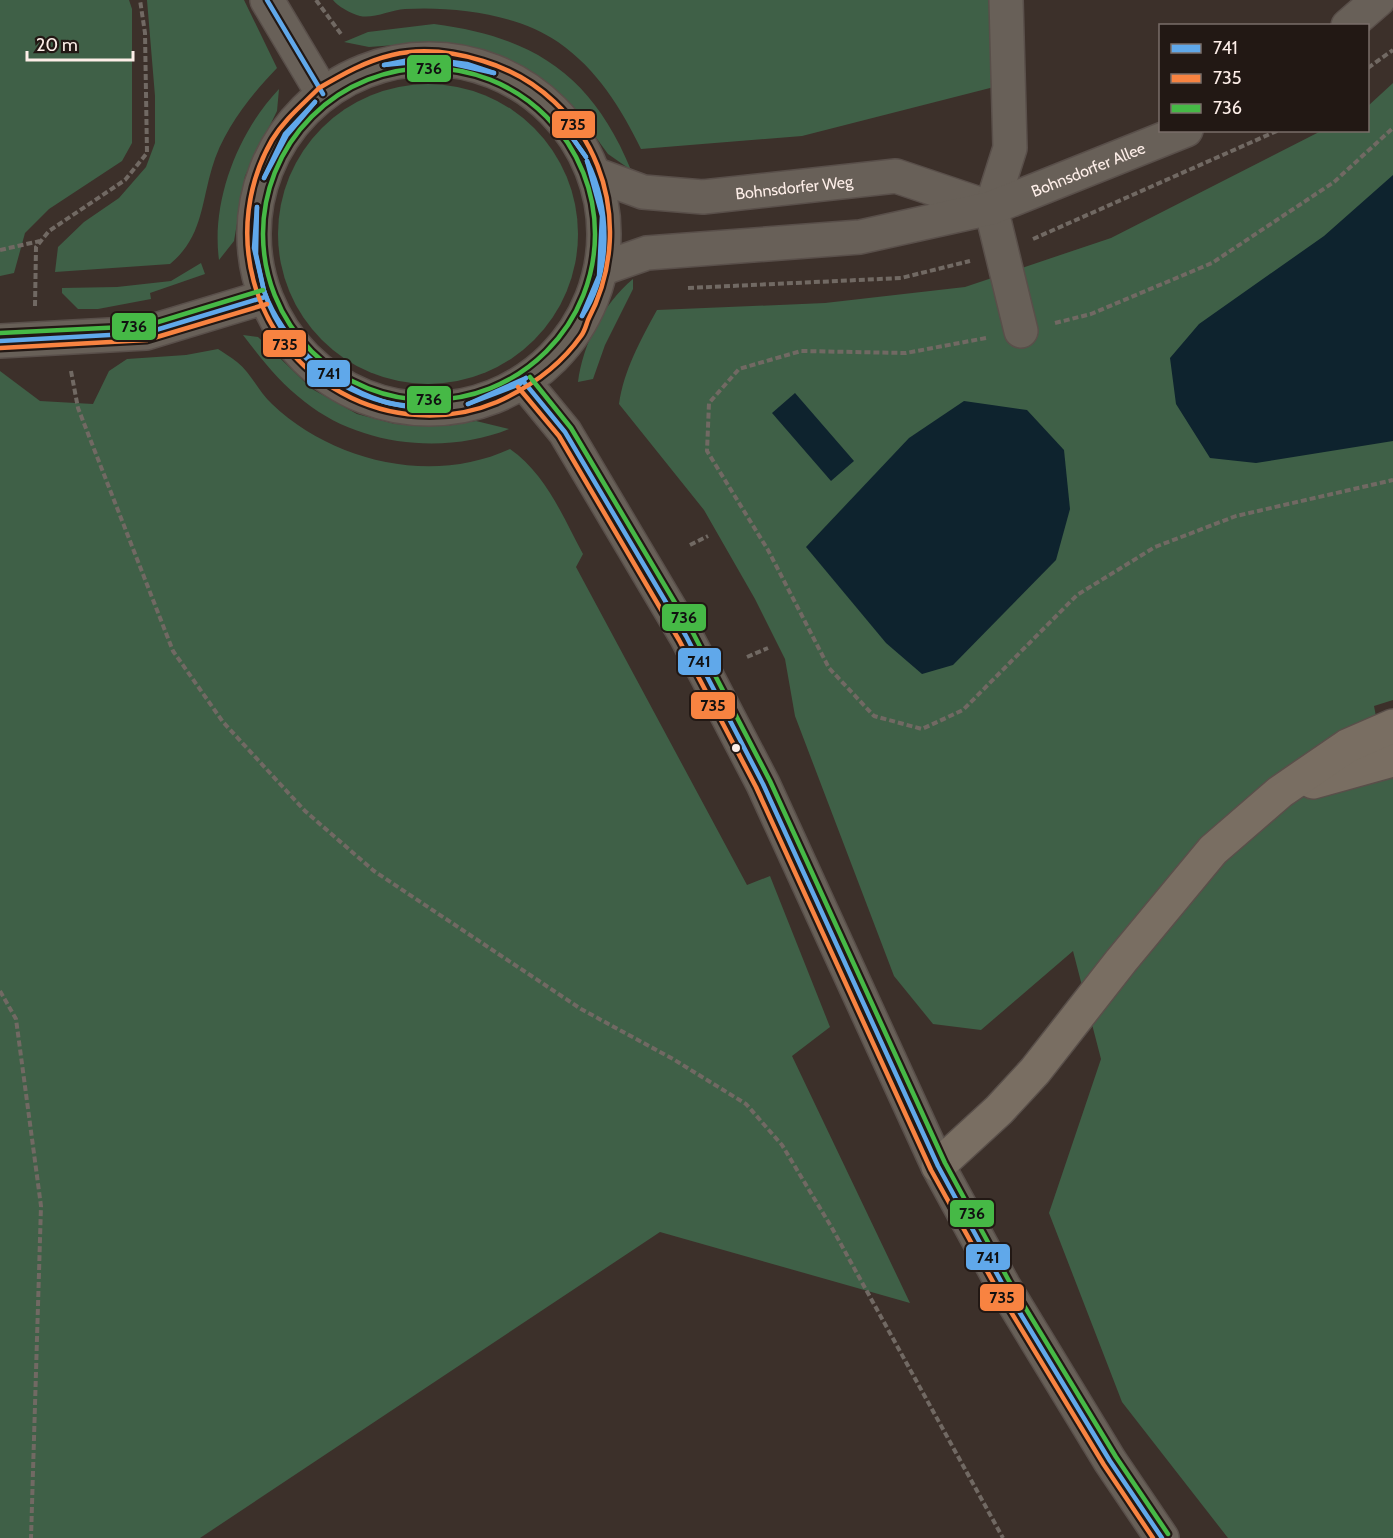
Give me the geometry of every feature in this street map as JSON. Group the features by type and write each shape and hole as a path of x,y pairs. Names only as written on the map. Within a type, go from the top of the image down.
{"highway":[{"path":"938,1166 999,1110 1035,1071 1121,961 1213,850 1280,792 1347,746 1393,726"},
{"path":"1280,792 1359,767 1393,760"}],"street":[{"path":"267,0 323,94"},
{"path":"1006,0 1010,148 991,208 1021,331"},
{"path":"1350,24 1378,0"},
{"path":"427,59 463,62 489,70 529,90 557,114 579,142 594,174 602,206 605,237 601,269 591,303 574,333 551,360 524,382 489,399 451,408 412,408 374,400 339,384 308,361 283,331 265,297 255,260 254,223 260,186 274,151 296,120 323,94 357,74 391,63 427,59"},
{"name":"Bohnsdorfer Allee","path":"991,208 1181,132"},
{"name":"Bohnsdorfer Weg","path":"594,174 643,192 703,196 896,176 991,208"},
{"path":"601,269 647,253 860,237 991,208"},
{"path":"0,341 146,333 265,297"},
{"path":"524,382 565,432 686,636 763,784 938,1166 1003,1285 1110,1461 1162,1538"}],"path":[{"path":"140,0 145,33 147,153 125,180 49,231 35,253 49,339 173,651 223,722 305,811 374,871 581,1009 673,1059 746,1104 782,1145 832,1228 1004,1538"},
{"path":"316,0 341,34"},
{"path":"1369,67 1393,50"},
{"path":"1393,128 1334,182 1212,263 1091,314 1021,331 906,353 801,351 739,369 709,403 707,451 768,550 829,668 874,716 922,729 963,710 1077,595 1155,547 1236,516 1393,480"},
{"path":"0,250 41,241"},
{"path":"690,545 708,536"},
{"path":"747,657 768,648"},
{"path":"0,991 16,1019 42,1206 31,1538"}],"green space":[{"path":"0,0 129,0 132,9 132,143 122,161 49,209 25,233 14,273 0,276"},
{"path":"147,0 244,0 277,68 247,102 223,140 212,168 199,220 189,243 181,254 170,264 55,272 58,247 84,222 119,198 146,167 155,143 155,96"},
{"path":"333,0 993,0 994,87 802,136 641,149 607,90 585,64 542,32 505,18 444,9 405,9 365,17 345,10"},
{"path":"434,24 470,30 501,39 530,51 555,66 578,85 598,109 631,170 608,154 573,106 543,80 502,56 457,45 422,43 369,47 344,42 368,32"},
{"path":"1393,83 1393,700 1374,706 1387,773 1393,772 1393,1538 1228,1538 1122,1402 1049,1213 1101,1059 1073,951 981,1030 933,1024 894,976 795,716 785,659 755,599 704,510 619,404 629,367 657,310 825,303 965,287 1111,238 1319,132 1369,132 1369,105"},
{"path":"428,84 457,87 485,96 499,102 534,128 560,163 566,177 575,205 578,234 575,263 566,291 560,305 534,340 499,366 485,372 457,381 428,384 399,381 371,372 357,366 322,340 296,305 290,291 281,263 278,234 281,205 290,177 296,163 322,128 357,102 371,96 399,87"},
{"path":"279,89 277,111 245,176 234,241 219,260 219,214 231,168 251,126"},
{"path":"201,263 205,274 150,293 151,299 98,309 78,309 62,293 62,288 117,287 171,281"},
{"path":"633,279 633,289 605,345 593,379 578,382 584,353 596,326 612,300"},
{"path":"243,335 258,337 312,389 357,414 395,424 446,426 476,421 509,429 458,442 431,443 404,442 377,437 351,428 327,417 296,395 272,371"},
{"path":"218,349 242,366 272,404 297,424 324,441 385,462 417,466 448,465 480,460 510,449 523,459 544,483 583,554 576,567 747,885 770,876 830,1027 792,1056 910,1303 660,1232 200,1538 0,1538 0,371 40,401 93,404 109,371 127,359 186,355"}],"water":[{"path":"1393,175 1393,441 1256,463 1210,458 1176,404 1170,358 1199,324 1324,236"},
{"path":"795,393 854,461 831,481 772,413"},
{"path":"964,401 1027,410 1064,450 1070,509 1056,560 953,665 922,674 886,643 806,547 909,438"}],"transit line":[{"name":"741","path":"267,0 323,94"},
{"name":"735","path":"318,89 287,120 272,140 257,174 249,210 248,246 254,282 266,315 286,345 311,372 342,393 360,402 399,413 438,415 478,409 521,390 544,375 573,347 584,330 603,281 610,242 608,203 597,165 579,131 554,102 522,78 483,61 449,53 426,51 392,55 364,64 319,88"},
{"name":"741","path":"384,65 414,59 436,60"},
{"name":"741","path":"384,65 436,60"},
{"name":"741","path":"436,60 467,64 494,73"},
{"name":"741","path":"436,60 494,73"},
{"name":"736","path":"429,68 461,71 492,81 521,96 546,117 567,142 582,171 592,202 595,234 592,266 582,297 567,326 546,351 521,372 492,387 461,397 429,400 397,397 366,387 337,372 312,351 291,326 276,297 266,266 263,234 266,202 276,171 291,142 312,117 337,96 366,81 397,71 429,68"},
{"name":"741","path":"264,178 285,134 315,102"},
{"name":"741","path":"264,178 287,135 315,102"},
{"name":"741","path":"559,119 586,157"},
{"name":"741","path":"559,119 586,157"},
{"name":"741","path":"582,316 599,276 602,216 587,161"},
{"name":"741","path":"582,316 599,279 604,239 600,199 587,161"},
{"name":"741","path":"257,207 256,254 264,291"},
{"name":"741","path":"257,207 254,248 264,291"},
{"name":"736","path":"0,333 145,326 263,290"},
{"name":"741","path":"264,291 283,328 296,344 327,372 363,394 382,401 427,408"},
{"name":"741","path":"264,291 289,339 307,359 328,375 350,389 375,399 427,408"},
{"name":"741","path":"0,341 146,333 265,297"},
{"name":"735","path":"0,348 147,340 267,304"},
{"name":"736","path":"530,377 571,428 693,633 770,781 945,1163 1009,1281 1116,1457 1168,1534"},
{"name":"741","path":"468,404 526,378"},
{"name":"741","path":"468,404 520,384 526,378"},
{"name":"741","path":"524,382 565,432 686,636 763,784 938,1166 1003,1285 1110,1461 1162,1538"},
{"name":"735","path":"518,387 559,436 679,640 756,787 931,1170 997,1289 1104,1465 1153,1538"}]}
